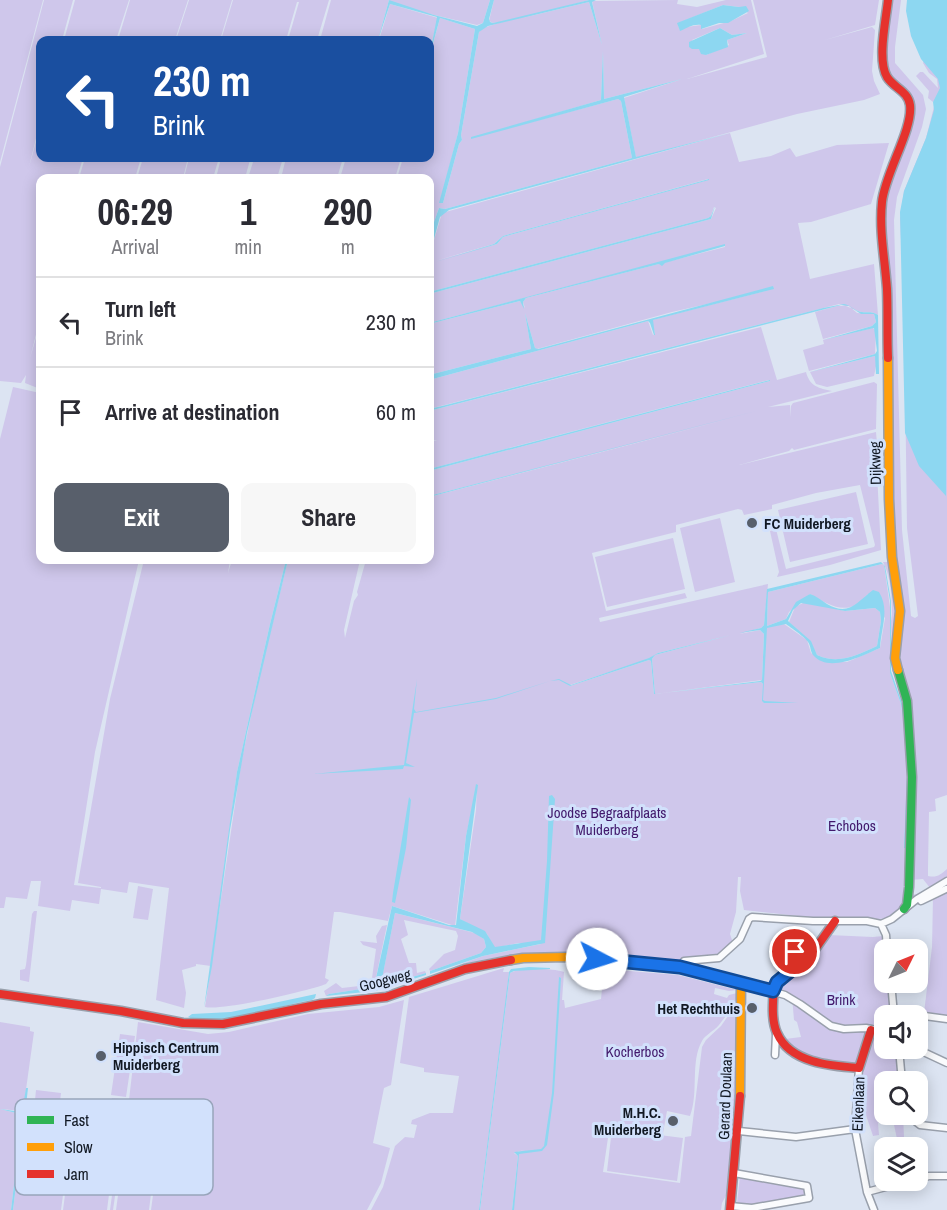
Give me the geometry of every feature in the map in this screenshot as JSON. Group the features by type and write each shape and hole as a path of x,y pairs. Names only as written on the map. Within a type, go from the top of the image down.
{"street":[{"name":"Dijkweg","path":"888,0 884,69 888,79 907,96 910,106 909,120 885,185 882,201 887,290 888,499 892,557 900,611 895,658 907,701 912,777 909,888 904,909"},
{"path":"680,967 684,961 691,959 719,958 740,939 752,916 867,921 881,924 947,881"},
{"path":"904,909 946,889"},
{"path":"775,1055 777,1033 773,991 777,982 811,954 835,921"},
{"path":"881,924 886,939"},
{"name":"Googweg","path":"0,994 121,1011 183,1023 213,1024 294,1008 386,996 465,969 523,958 566,957 680,967 773,991"},
{"name":"Gerard Doulaan","path":"730,1208 739,1131 742,1066 741,983"},
{"path":"773,991 801,1004 831,1026 872,1030 859,1068 826,1066 804,1057 786,1047 777,1033"},
{"path":"928,1017 947,1019"},
{"path":"928,1054 947,1063"},
{"name":"Eikenlaan","path":"859,1068 855,1129 867,1192 874,1210"},
{"path":"920,1125 947,1128"},
{"path":"739,1131 796,1137 855,1129"},
{"path":"730,1208 752,1208 809,1198 807,1186 734,1173"},
{"path":"928,1176 947,1176"},
{"path":"867,1192 874,1190"}],"green space":[{"path":"0,0 43,0 0,162"},
{"path":"44,0 73,0 63,36 36,36 36,138 29,167 36,142 36,162 82,162 78,174 36,174 36,335 30,358 36,338 36,387 25,383 26,375 21,383 0,381 0,167"},
{"path":"75,0 129,0 117,36 65,36"},
{"path":"130,0 188,0 176,36 119,36"},
{"path":"189,0 232,0 221,36 177,36"},
{"path":"233,0 329,0 318,36 289,36 299,2 297,2 287,36 222,36"},
{"path":"331,0 389,0 379,36 321,36"},
{"path":"390,0 490,0 483,23 477,25 434,15 390,2"},
{"path":"494,0 589,0 522,18 589,2 602,45 592,1 678,0 677,4 697,7 726,0 751,0 764,54 687,79 767,57 753,0 879,0 875,25 825,40 872,27 875,30 872,71 880,94 636,158 624,98 682,79 604,99 603,51 601,100 471,138 618,99 621,101 632,158 445,209 439,208 434,222 434,174 398,174 402,162 434,162 434,40 440,18 475,29 458,133 440,203 443,203 462,140 479,32 483,28 502,22 489,21","holes":["723,5 739,7 748,13 731,21 702,29 701,25 680,30 678,25","720,28 732,35 747,33 727,40 729,45 706,55 692,40"]},
{"path":"891,0 901,0 895,63 923,95 926,109 922,127 897,197 894,220 902,530 911,616 915,618 918,616 907,528 904,303 900,219 904,191 926,138 936,99 933,102 928,98 929,91 916,76 923,72 938,88 937,79 929,73 923,63 947,0 947,795 935,799 936,811 929,812 928,876 938,876 947,869 947,879 912,901 910,895 930,888 923,879 910,880 914,784 899,670 883,235 885,198 913,113 894,83 886,65"},
{"path":"390,4 438,18 433,36 380,36"},
{"path":"730,133 739,162 771,156 790,148 796,157 837,145 889,143 871,204 811,222 798,223 810,279 874,264 878,315 839,304 434,408 434,379 648,321 653,335 655,334 652,320 773,289 672,312 537,349 525,313 531,349 434,374 434,323 520,301 525,308 523,302 526,298 725,247 725,245 434,322 434,293 711,219 716,208 714,207 708,218 434,291 434,240 442,213","holes":["708,179 503,237 497,244 435,261 494,244 503,236"]},
{"path":"84,162 140,162 136,174 80,174"},
{"path":"142,162 187,162 184,174 138,174"},
{"path":"188,162 218,162 214,174 185,174"},
{"path":"220,162 249,162 246,174 217,174"},
{"path":"253,162 282,162 278,174 249,174"},
{"path":"285,162 342,162 338,174 282,174"},
{"path":"345,162 400,162 396,174 341,174"},
{"path":"837,306 849,306 857,313 874,314 876,322 872,326 823,339 815,312"},
{"path":"761,327 777,380 806,372 813,384 832,391 768,407 790,405 791,417 793,403 874,382 877,384 876,429 794,450 792,448 789,451 739,465 876,432 881,550 777,577 779,572 770,531 776,529 786,569 874,547 860,485 816,493 772,505 772,509 744,515 742,510 738,509 676,525 676,532 592,553 606,611 685,593 687,598 599,618 600,622 768,584 764,625 761,628 739,634 760,630 764,634 762,680 661,693 761,682 763,684 767,627 784,624 807,640 811,653 826,662 847,662 880,648 885,618 868,594 854,606 840,608 810,594 789,612 786,619 767,626 768,592 882,564 892,621 890,583 886,568 883,562 888,562 893,570 898,604 894,648 892,648 891,627 890,673 901,704 908,753 903,895 906,902 899,911 888,918 879,919 817,918 744,910 740,891 741,877 738,877 736,912 730,934 733,943 717,955 689,957 679,962 593,954 537,954 481,960 453,967 483,956 541,944 518,943 495,948 487,934 460,919 476,810 477,784 466,836 455,926 392,906 388,921 334,912 325,978 329,980 326,984 246,1003 205,1007 241,764 287,564 359,564 344,630 345,638 365,564 434,564 434,496 732,418 434,495 434,470 770,381 434,468 434,441 437,440 434,440 434,410","holes":["731,635 655,655 658,653","655,655 652,659 655,694 651,661 570,686 567,684 570,685 649,659"]},
{"path":"873,328 876,331 875,354 809,371 803,350 824,344 823,340"},
{"path":"875,356 877,361 874,376 827,387 816,384 810,372"},
{"path":"13,387 36,392 36,564 138,564 95,752 74,885 101,888 78,883 110,699 143,564 229,564 228,573 231,564 285,564 237,772 211,966 196,964 196,966 182,970 186,993 184,1008 156,1000 169,888 129,882 127,893 101,889 99,904 72,900 70,911 38,906 41,881 31,881 27,899 6,897 4,908 0,908 0,439"},
{"path":"856,492 868,544 790,562 778,510"},
{"path":"720,518 735,582 695,592 680,528"},
{"path":"673,538 685,589 607,607 595,557"},
{"path":"805,602 845,611 875,608 880,612 881,621 877,646 840,659 817,655 810,641 789,622 795,607"},
{"path":"138,886 153,889 148,920 133,918"},
{"path":"947,892 947,1016 928,1014 928,1005 925,1005 932,947 933,898"},
{"path":"34,911 37,911 29,982 20,980 20,970 25,969 26,965"},
{"path":"395,913 475,933 484,939 486,947 481,953 430,971 429,969 444,954 455,950 458,936 456,931 404,920 408,935 401,939 409,963 416,963 417,973 425,971 426,973 382,986"},
{"path":"387,925 374,987 326,996 324,991 336,983 342,988 368,985 372,978 376,949 363,945 360,941 377,943 376,936 382,926"},
{"name":"Brink","path":"829,935 883,936 883,939 874,939 874,993 889,993 891,1005 874,1005 874,1059 904,1059 903,1071 874,1071 874,1125 878,1125 879,1135 873,1136 866,1115 856,1118 857,1063 832,1064 793,1049 785,1039 801,1037 797,1022 794,1020 792,996 776,989"},
{"name":"Kocherbos","path":"569,966 678,975 737,990 715,988 714,994 727,998 737,993 727,1014 703,1039 698,1049 693,1107 690,1116 667,1111 663,1133 610,1124 603,1172 680,1183 685,1137 691,1136 702,1047 735,1006 739,1081 729,1190 721,1210 513,1210 519,1152 524,1150 514,1153 518,1156 512,1210 480,1210 510,973 537,969 564,972 562,1000 564,1000 565,1008 601,999 603,979 572,973"},
{"path":"504,968 503,972 509,972 479,1210 371,1210 383,1187 395,1146 405,1137 414,1138 417,1125 411,1124 412,1120 430,1113 453,1113 459,1076 424,1072 424,1068 400,1063 409,997"},
{"path":"404,1000 391,1085 384,1088 373,1143 390,1148 381,1183 367,1210 151,1210 153,1195 213,1195 213,1099 129,1099 138,1022 208,1034 229,1032 308,1014 379,1007"},
{"path":"0,1022 30,1027 30,1031 34,1032 25,1099 15,1099 15,1110 0,1109"},
{"path":"120,1034 135,1036 126,1097 111,1095"},
{"path":"36,1090 61,1093 60,1099 35,1099"},
{"path":"0,1109 15,1113 15,1176 11,1210 0,1210"},
{"name":"Brink","path":"894,1125 903,1125 904,1137 897,1137"},
{"path":"612,1129 683,1138 677,1181 607,1171"},
{"path":"740,1176 805,1188 806,1195 756,1205 737,1203"},
{"path":"15,1194 63,1195 61,1210 13,1210"},
{"path":"65,1195 109,1195 107,1210 63,1210"},
{"path":"112,1195 115,1195 113,1210 110,1210"},
{"path":"118,1195 151,1195 149,1210 116,1210"}],"water":[{"path":"389,0 477,26 483,23 490,0 494,0 489,19 493,23 596,0 592,2 602,45 589,2 488,26 479,32 462,140 443,203 439,203 458,133 475,29 440,18 434,40 437,17 390,4 379,36"},
{"path":"907,0 947,0 946,496 919,466 905,433 900,212 904,191 926,138 934,110 933,102 940,88 938,79 921,59 911,36 906,11"},
{"path":"723,5 746,6 749,11 728,23 719,23 701,29 701,25 695,25 680,31 677,23"},
{"path":"720,28 732,35 747,33 727,40 728,47 706,55 701,54 699,49 689,47 689,42"},
{"path":"603,51 604,99 682,79 624,97 636,157 730,133 449,210 440,217 434,239 434,222 439,208 445,209 632,158 621,101 618,99 471,139 471,137 601,100"},
{"path":"709,179 503,237 497,244 435,262 494,244 503,236"},
{"path":"715,206 711,219 434,293 434,291 711,216"},
{"path":"725,244 725,246 665,263 662,266 659,264 526,298 523,302 524,309 520,301 434,322"},
{"path":"773,286 774,289 653,320 655,335 648,321 434,379 434,374 531,349 525,313 535,348"},
{"path":"844,304 848,305 858,311 873,313 878,315 879,374 876,374 875,356 810,372 875,354 877,351 874,328 823,340 872,326 876,322 874,314 861,314 849,306 841,305 434,410 434,408"},
{"path":"770,380 434,470 434,468"},
{"path":"756,411 434,496 434,495"},
{"path":"881,562 884,565 768,592 767,626 786,619 796,602 810,594 841,609 852,606 873,590 879,592 882,599 884,619 880,648 837,663 828,663 813,655 806,640 786,624 767,628 763,700 798,703 764,703 762,701 763,684 761,682 665,693 762,680 764,634 760,630 739,633 761,628 764,625 767,589","holes":["801,603 845,611 875,608 880,612 877,646 848,658 825,658 817,655 811,641 788,621 793,610"]},
{"path":"285,564 287,564 247,733 230,830 212,966 204,1008 237,772"},
{"path":"884,565 891,601 891,671 903,706 909,753 905,848 908,753 901,704 890,673 890,601"},
{"path":"731,635 655,655 652,659 655,694 649,660 570,686 559,680 550,681 559,679 571,685 658,653"},
{"path":"417,679 414,709 416,712 496,698 550,681 496,699 414,713 406,763 415,767 313,774 404,765"},
{"path":"476,784 478,785 460,919 485,931 495,947 541,940 549,796 552,795 555,799 545,943 483,956 430,974 430,971 481,953 486,947 484,939 472,932 395,913 382,986 426,973 426,975 375,991 326,996 374,987 392,906 449,925 456,925 466,836"},
{"path":"409,797 411,800 406,848 395,903 392,902 393,893"},
{"path":"529,967 550,969 510,973 479,1210 509,972 511,969"},
{"path":"559,977 561,978 554,1093 547,1145 542,1151 519,1154 514,1210 512,1210 518,1156 514,1152 541,1149 544,1146 552,1093"},
{"path":"316,994 312,1000 231,1018 199,1020 188,1017 192,1014 231,1012"},
{"path":"26,1088 28,1088 27,1099 24,1099"},
{"path":"15,1176 15,1194 13,1210 11,1210"}],"traffic: fast":[{"path":"898,670 907,701 912,777 909,887 907,905 904,909"}],"traffic: slow":[{"path":"888,358 889,499 892,557 900,611 895,658 898,670"},
{"path":"511,960 566,957 680,967 741,983 740,1096"}],"traffic: jam":[{"path":"888,0 883,40 884,70 890,81 907,96 910,115 884,191 881,213 887,289 888,358"},
{"path":"835,921 811,955 774,987 775,1028 783,1043 801,1057 824,1064 859,1068 871,1030"},
{"path":"0,994 121,1011 183,1023 223,1024 321,1004 386,997 465,969 511,960"},
{"path":"730,1210 740,1096"}],"place":[{"name":"FC Muiderberg","path":"752,523"},
{"name":"Het Rechthuis","path":"752,1008"},
{"name":"Hippisch Centrum Muiderberg","path":"101,1056"},
{"name":"M.H.C. Muiderberg","path":"673,1121"}],"route":[{"path":"597,959 680,967 773,991 777,982 794,968 795,952"}],"park label":[{"name":"Joodse Begraafplaats Muiderberg","path":"607,820"},
{"name":"Echobos","path":"852,825"}]}
